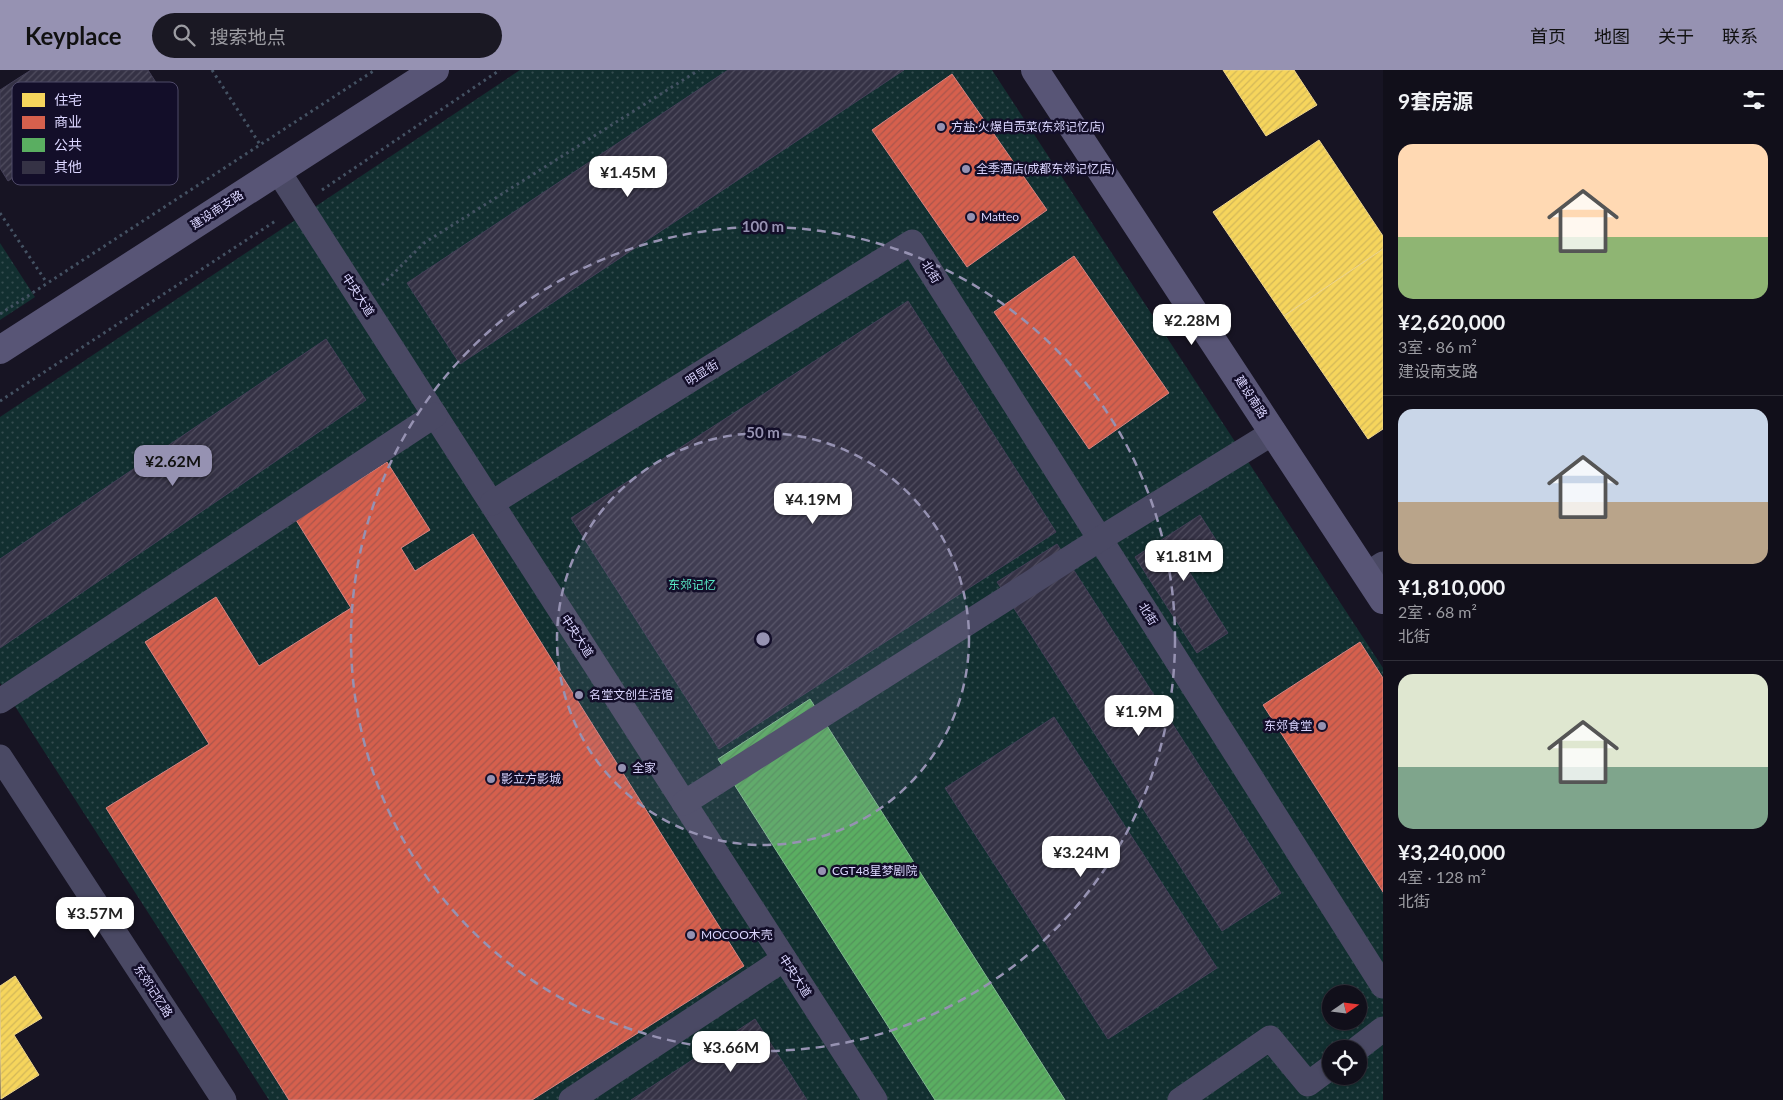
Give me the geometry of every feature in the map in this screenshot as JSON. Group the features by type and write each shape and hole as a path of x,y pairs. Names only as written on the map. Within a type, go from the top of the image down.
{"street":[{"name":"建设南支路","path":"0,350 435,70"},
{"name":"建设南路","path":"1035,70 1274,432 1375,569 1383,600"},
{"name":"中央大道","path":"278,171 875,1100"},
{"name":"明显街","path":"492,504 912,242"},
{"name":"北街","path":"912,242 1383,986"},
{"path":"0,701 435,415"},
{"path":"684,803 1100,539 1274,432"},
{"name":"东郊记忆路","path":"0,757 224,1100"},
{"path":"572,1100 784,959"},
{"path":"1367,1041 1383,1029"},
{"path":"1180,1100 1270,1038 1308,1084 1322,1074"}],"path":[{"path":"212,70 278,171"},
{"path":"0,314 375,70"},
{"path":"0,401 300,205 500,70"},
{"path":"363,303 424,243 699,70"},
{"path":"0,212 47,283"}],"green space":[{"name":"东郊记忆","path":"520,70 992,70 1383,668 1383,1100 269,1100 0,683 0,417"},
{"path":"0,243 35,297 0,320"}],"building: 住宅":[{"path":"1223,70 1294,70 1317,105 1266,136"},
{"path":"1319,140 1383,236 1383,249 1284,316 1213,212"},
{"path":"1383,249 1383,429 1368,439 1284,316"},
{"path":"15,976 42,1018 14,1035 39,1075 1,1099 0,986"}],"building: 商业":[{"path":"952,74 1047,210 967,267 872,130"},
{"path":"1074,256 1169,393 1089,449 994,312"},
{"path":"387,462 430,530 401,548 415,571 473,534 744,966 532,1100 289,1100 106,808 209,744 145,642 216,597 259,666 351,608 296,520"},
{"path":"1360,642 1383,678 1383,892 1263,705"}],"building: 公共":[{"path":"810,699 1065,1100 935,1100 718,759"}],"building: 其他":[{"path":"31,70 148,70 156,82 12,82"},
{"path":"728,70 904,70 460,364 407,283"},
{"path":"12,82 12,178 8,181 0,168 0,90"},
{"path":"908,301 1056,532 719,749 571,518"},
{"path":"326,339 366,400 0,648 0,559"},
{"path":"1200,515 1216,540 1183,562 1228,633 1197,653 1135,557"},
{"path":"1057,544 1281,893 1222,931 997,582"},
{"path":"1054,717 1217,968 1108,1039 945,788"},
{"path":"755,1019 807,1100 631,1100"}],"place":[{"name":"方盐·火爆自贡菜(东郊记忆店)","path":"941,127"},
{"name":"全季酒店(成都东郊记忆店)","path":"966,169"},
{"name":"Matteo","path":"971,217"},
{"name":"名堂文创生活馆","path":"579,695"},
{"name":"东郊食堂","path":"1322,726"},
{"name":"全家","path":"622,768"},
{"name":"影立方影城","path":"491,779"},
{"name":"CGT48星梦剧院","path":"822,871"},
{"name":"MOCOO木壳","path":"691,935"}]}
